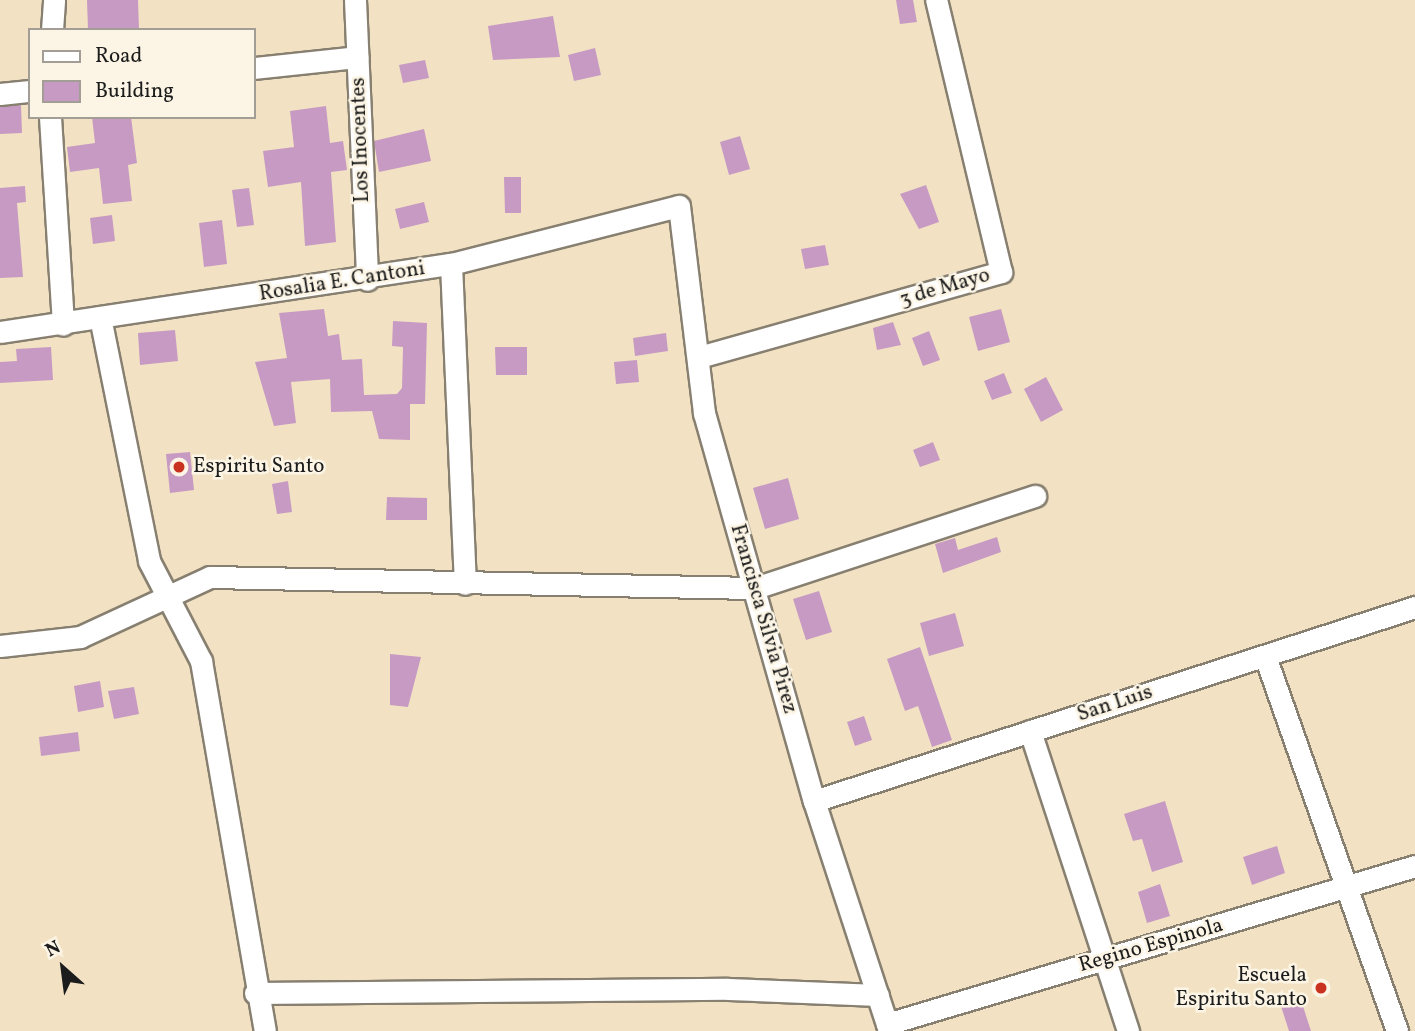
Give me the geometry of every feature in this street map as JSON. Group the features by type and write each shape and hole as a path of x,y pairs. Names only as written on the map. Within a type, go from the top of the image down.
{"street":[{"path":"52,28 54,0"},
{"name":"Los Inocentes","path":"355,0 367,280"},
{"name":"3 de Mayo","path":"699,357 1002,272 936,0"},
{"path":"256,68 357,57"},
{"path":"0,94 28,91"},
{"path":"50,119 63,325"},
{"name":"Francisca Silvia Pirez","path":"679,206 705,413 814,801 888,1027"},
{"name":"Rosalia E. Cantoni","path":"0,332 367,280 451,264 679,206"},
{"path":"451,264 466,584"},
{"path":"100,317 149,561 201,661 256,993 265,1031"},
{"path":"0,646 80,637 210,577 755,588 1035,496"},
{"name":"San Luis","path":"814,801 1415,607"},
{"path":"1265,656 1350,888 1397,1031"},
{"path":"1030,732 1128,1031"},
{"name":"Regino Espinola","path":"888,1027 1415,866"},
{"path":"256,993 728,989 878,995"}],"building":[{"path":"87,0 138,0 139,28 88,28"},
{"path":"896,0 913,0 917,22 900,24"},
{"path":"553,16 560,57 493,60 488,26"},
{"path":"595,48 601,75 574,81 568,55"},
{"path":"425,60 429,78 403,83 399,65"},
{"path":"21,105 22,133 0,134 0,107"},
{"path":"326,106 330,143 343,141 347,170 331,172 336,242 305,246 301,182 268,187 263,151 294,147 290,111"},
{"path":"92,119 131,119 137,163 128,165 132,201 103,204 99,168 70,172 67,147 95,143"},
{"path":"424,129 431,161 379,172 374,141"},
{"path":"740,136 750,169 729,175 720,142"},
{"path":"504,177 521,177 521,213 505,213"},
{"path":"926,185 939,222 919,229 900,194"},
{"path":"25,186 26,202 17,203 23,277 0,278 0,188"},
{"path":"249,188 254,225 237,227 232,190"},
{"path":"424,202 429,222 400,229 395,209"},
{"path":"112,215 115,241 93,244 90,218"},
{"path":"222,220 227,264 204,267 199,223"},
{"path":"825,245 829,265 805,269 801,249"},
{"path":"324,309 328,336 339,334 342,360 362,359 364,395 397,394 402,388 403,347 392,346 393,321 427,323 425,404 410,404 410,440 379,439 372,411 331,412 330,379 291,382 296,423 274,426 255,362 287,358 279,313"},
{"path":"1001,309 1010,342 978,351 969,317"},
{"path":"893,322 901,345 877,350 873,328"},
{"path":"175,330 178,361 140,365 138,333"},
{"path":"929,331 940,360 923,366 912,338"},
{"path":"666,333 668,351 635,356 633,338"},
{"path":"51,347 53,380 0,383 0,362 17,361 16,349"},
{"path":"495,347 527,347 527,375 496,375"},
{"path":"637,360 639,382 616,384 614,362"},
{"path":"1004,373 1012,393 992,400 984,381"},
{"path":"1046,377 1063,410 1041,422 1024,389"},
{"path":"933,442 940,460 920,467 913,450"},
{"name":"Espiritu Santo","path":"190,452 194,490 170,493 166,454"},
{"path":"788,478 799,519 765,529 753,488"},
{"path":"288,481 292,512 277,514 272,484"},
{"path":"387,497 427,498 427,520 386,520"},
{"path":"997,537 1001,552 943,573 935,544 955,538 958,550"},
{"path":"819,591 832,632 806,640 793,599"},
{"path":"955,613 964,646 929,656 920,623"},
{"path":"920,647 952,740 932,747 918,706 905,711 887,659"},
{"path":"390,654 421,657 408,707 390,705"},
{"path":"100,681 104,707 78,712 74,686"},
{"path":"134,687 139,714 114,719 108,691"},
{"path":"864,716 872,740 855,746 847,722"},
{"path":"78,732 80,751 41,756 39,737"},
{"path":"1165,801 1183,862 1152,872 1142,839 1133,841 1124,814"},
{"path":"1277,846 1285,873 1252,885 1243,857"},
{"path":"1160,884 1170,916 1147,923 1138,892"},
{"path":"1299,994 1311,1031 1289,1031 1279,1000"}],"place":[{"name":"Espiritu Santo","path":"179,467"},
{"name":"Escuela Espiritu Santo","path":"1321,988"}]}
